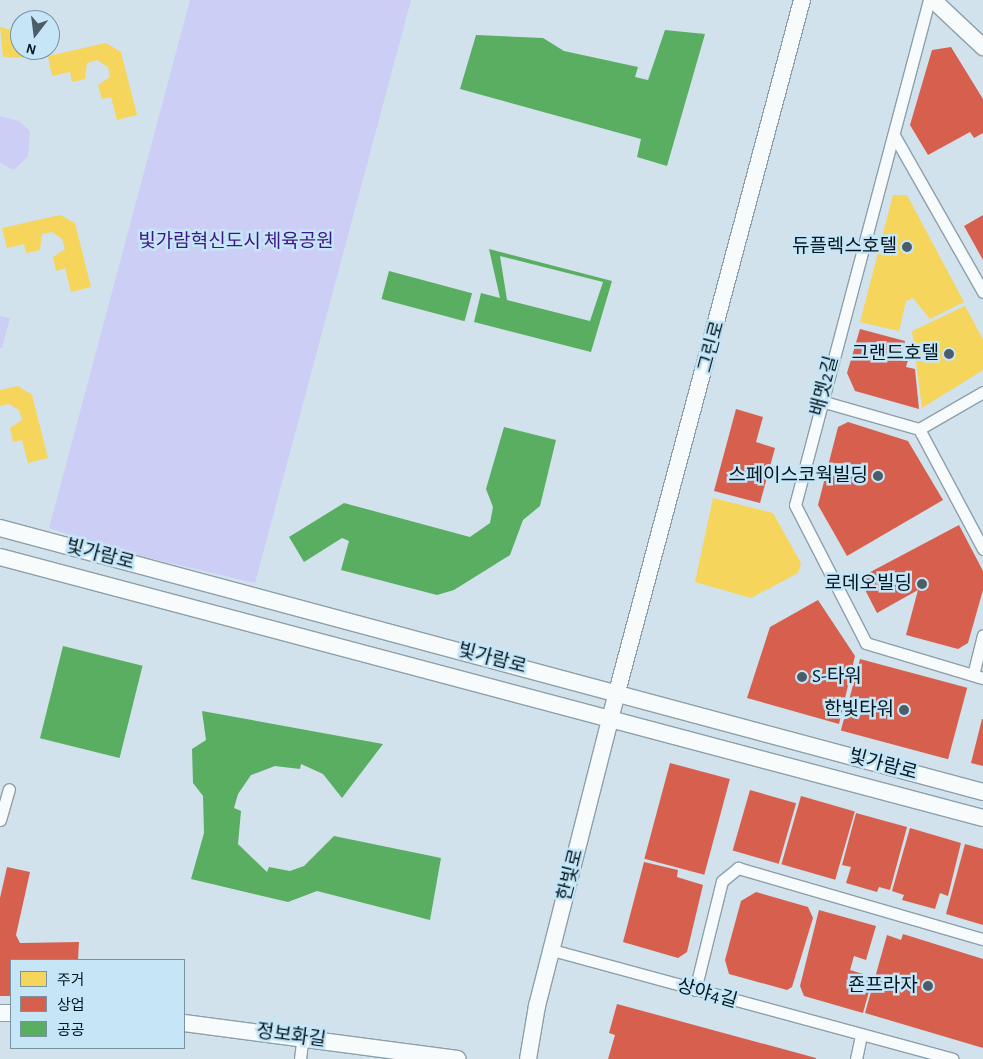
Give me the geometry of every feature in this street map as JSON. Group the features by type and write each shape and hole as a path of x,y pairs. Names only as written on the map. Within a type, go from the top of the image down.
{"main road":[{"name":"그린로","path":"617,692 802,0"},
{"path":"931,0 983,47"},
{"name":"빛가람로","path":"0,528 617,692 983,792"},
{"name":"빛가람로","path":"0,557 610,721 983,818"},
{"name":"한빛로","path":"528,1059 552,950 617,692"},
{"name":"정보화길","path":"185,1023 303,1036 458,1059"}],"street":[{"name":"배멧2길","path":"931,0 895,137 821,401 795,505 866,643 978,676"},
{"path":"895,137 983,292"},
{"path":"821,401 919,429 983,392"},
{"path":"919,429 983,550"},
{"path":"978,676 983,635"},
{"path":"0,820 9,789"},
{"path":"695,990 722,880 738,868 983,938"},
{"name":"상야4길","path":"552,950 952,1059"},
{"path":"300,1059 303,1036"},
{"path":"856,1059 862,1036"}],"green space":[{"name":"빛가람혁신도시 체육공원","path":"190,0 411,0 255,583 115,550 49,528"},
{"path":"0,116 19,121 30,131 28,156 14,170 0,163"},
{"path":"0,316 10,318 2,348 0,348"}],"building: 주거":[{"path":"0,27 10,30 10,57 3,57"},
{"path":"106,43 121,52 137,115 117,120 111,97 102,99 98,85 110,77 108,67 97,60 87,63 85,79 72,82 70,72 52,76 49,60 60,60 60,53"},
{"name":"듀플렉스호텔","path":"893,195 907,195 964,302 930,319 913,298 906,301 899,331 860,322"},
{"path":"60,215 75,223 91,287 71,292 65,268 56,271 53,257 65,249 62,239 52,232 42,234 40,250 26,253 24,244 7,248 2,228"},
{"name":"그랜드호텔","path":"965,306 983,339 983,370 922,408 912,331"},
{"path":"18,386 32,395 48,458 28,463 22,440 13,442 10,428 22,420 19,410 9,404 0,406 0,390"},
{"path":"713,498 773,513 801,563 798,573 751,598 695,582"}],"building: 상업":[{"path":"951,47 983,99 983,133 974,138 970,132 928,155 910,125 932,50"},
{"path":"983,215 983,260 964,226"},
{"path":"860,329 905,341 901,358 908,360 906,367 915,369 919,409 855,391 847,373"},
{"path":"736,409 763,417 756,442 775,448 760,503 714,491"},
{"name":"스페이스코웍빌딩","path":"848,422 908,441 943,500 847,556 818,505 838,427"},
{"name":"로데오빌딩","path":"959,525 983,571 983,590 968,643 958,649 906,635 918,590 877,613 859,578"},
{"name":"S-타워","path":"818,600 855,656 839,724 747,698 770,627"},
{"name":"한빛타워","path":"860,659 967,688 948,759 841,730"},
{"path":"983,719 983,766 971,763"},
{"path":"670,763 730,779 704,875 644,859"},
{"path":"750,790 796,803 779,864 733,851"},
{"path":"801,796 855,811 835,880 781,864"},
{"path":"856,813 907,827 890,890 879,887 877,892 846,883 851,867 842,865"},
{"path":"910,828 961,843 948,896 940,893 935,909 902,900 904,895 892,891"},
{"path":"965,844 983,849 983,925 946,914"},
{"path":"644,862 678,870 677,877 703,885 687,952 678,958 623,942"},
{"path":"7,867 30,872 16,935 20,943 79,942 78,959 10,959 10,996 0,996 0,898"},
{"path":"756,892 808,907 813,918 792,987 787,990 729,974 725,960 741,901"},
{"path":"819,910 876,926 866,960 854,956 850,970 873,977 863,1013 804,996 800,986"},
{"name":"죤프라자","path":"903,934 983,959 983,1048 865,1013 887,935 901,940"},
{"path":"617,1004 816,1059 608,1059 615,1035 609,1033"}],"building: 공공":[{"path":"665,30 705,34 667,166 637,157 641,139 460,89 476,35 543,38 564,51 638,67 635,77 648,80"},
{"path":"489,249 612,281 591,352 474,322 481,293 500,298","holes":["500,256 603,282 590,321 507,300"]},
{"path":"389,271 472,293 465,321 381,299"},
{"path":"504,427 556,440 540,506 523,520 510,555 454,590 437,595 341,570 349,541 342,538 304,562 289,537 344,503 470,537 490,523 493,507 486,489"},
{"path":"63,646 143,666 120,758 40,738"},
{"path":"202,711 383,744 342,798 323,774 301,764 300,769 275,766 251,775 238,794 234,808 241,811 238,844 267,872 269,867 290,871 304,866 334,836 441,858 430,920 317,891 288,902 191,879 204,833 203,796 193,783 192,749 206,740"}],"place":[{"name":"듀플렉스호텔","path":"907,247"},
{"name":"그랜드호텔","path":"949,354"},
{"name":"스페이스코웍빌딩","path":"878,476"},
{"name":"로데오빌딩","path":"922,584"},
{"name":"S-타워","path":"802,677"},
{"name":"한빛타워","path":"904,710"},
{"name":"죤프라자","path":"928,986"}]}
